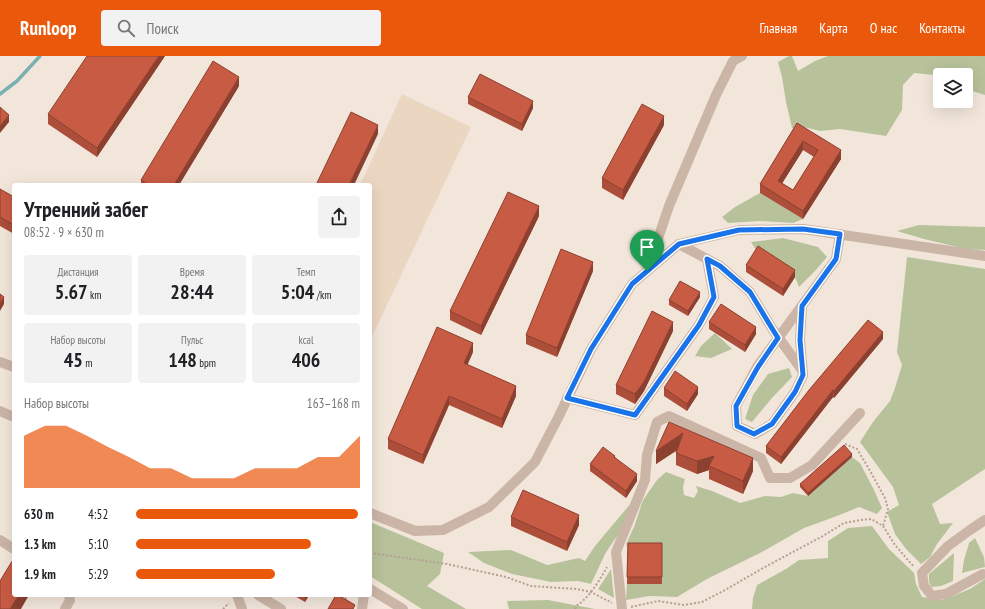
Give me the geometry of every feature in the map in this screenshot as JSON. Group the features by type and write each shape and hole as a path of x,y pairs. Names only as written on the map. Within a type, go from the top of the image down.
{"street":[{"path":"647,271 668,206 716,95 733,61 742,56"},
{"path":"372,514 415,531 443,530 489,507 535,462 591,349 632,284 679,244 739,230 803,229 985,256"},
{"path":"802,306 800,340 803,375 795,392 772,424 754,434 737,426 736,406 758,367 778,338 836,259 840,234"},
{"path":"679,244 720,266 750,292 778,338 802,370"},
{"path":"567,398 635,415 699,325 714,297 707,259"},
{"path":"0,362 12,366"},
{"path":"0,411 12,416"},
{"path":"622,607 616,552 645,480 647,454 657,422 669,416 761,458 770,478 790,478 812,465 860,413"},
{"path":"983,574 946,594 932,596 924,586 922,573 948,546 985,520"},
{"path":"0,540 12,548"},
{"path":"372,590 404,609"},
{"path":"65,609 70,600 69,597"},
{"path":"238,597 242,609"},
{"path":"261,597 281,609"},
{"path":"362,609 364,597"}],"path":[{"path":"832,443 845,444 857,449 885,498 888,509 883,526"},
{"path":"372,553 447,564 506,577 531,586 577,589 591,592 622,607 658,601 684,605 702,602 844,523 872,519 883,526 895,545 917,571 922,573"},
{"path":"575,609 576,606 582,603 591,592 616,552"},
{"path":"344,597 350,604"}],"green space":[{"path":"792,56 798,71 815,61 828,56 985,56 985,95 973,91 973,68 933,68 933,75 914,73 903,85 902,110 886,136 840,129 820,131 804,127 792,128 778,62"},
{"path":"760,193 803,219 793,223 760,221 728,223 722,217 735,207"},
{"path":"919,225 985,227 985,250 966,249 897,231"},
{"path":"783,238 818,247 827,257 799,287 795,277 758,253 751,242"},
{"path":"907,257 985,269 985,469 932,504 940,524 953,523 937,544 930,557 921,564 906,549 895,534 887,512 899,505 893,487 860,442 873,422 890,401 902,365 897,352"},
{"path":"715,333 732,349 711,358 695,356 701,346"},
{"path":"789,368 792,377 752,422 745,419 753,395 768,374"},
{"path":"852,457 860,463 882,508 877,514 859,507 804,528 762,552 707,579 677,597 650,596 626,600 628,550 626,544 634,527 643,500 657,480 666,472 685,479 683,487 684,495 694,498 698,491 696,486 740,503 765,496 781,497 793,493 808,496"},
{"path":"632,502 619,533 605,554 591,584 578,581 551,582 512,574 484,563 468,552 511,550 547,565 579,558 585,561 595,546"},
{"path":"372,523 444,553 440,574 427,586 466,609 422,609 372,577"},
{"path":"872,526 889,549 914,573 916,584 922,597 943,600 970,589 985,579 985,609 752,609 753,598 757,585 799,560 828,558 828,541 848,528"},
{"path":"975,538 984,557 985,567 962,573 969,543"},
{"path":"954,553 953,581 941,586 931,587 929,574"},
{"path":"611,569 614,598 598,589"},
{"path":"548,600 595,609 509,609 507,601"}],"shaded area":[{"path":"402,94 471,127 372,337 372,183 361,183"}],"building":[{"path":"87,56 159,56 97,148 48,114"},
{"path":"213,61 239,77 175,183 146,183 141,180"},
{"path":"480,74 533,101 522,124 468,97"},
{"path":"642,104 664,116 623,190 602,178"},
{"path":"0,107 9,115 0,126"},
{"path":"351,112 378,125 350,183 317,183"},
{"path":"797,123 841,150 803,211 760,184","holes":["803,141 818,150 793,190 778,181"]},
{"path":"0,189 12,196 12,224 0,217"},
{"path":"508,192 539,206 481,326 450,311"},
{"path":"758,246 795,270 783,289 746,265"},
{"path":"561,249 593,262 557,348 526,335"},
{"path":"680,281 700,292 688,311 669,300"},
{"path":"0,294 4,297 0,304"},
{"path":"721,304 756,327 745,345 709,322"},
{"path":"652,311 673,322 644,382 635,394 616,385"},
{"path":"868,320 883,332 834,391 833,390 781,457 766,446 809,390"},
{"path":"437,327 473,343 464,363 516,386 502,419 449,396 423,455 388,439"},
{"path":"675,371 698,387 687,404 664,388"},
{"path":"669,422 753,458 743,481 709,466 714,456 697,461 676,453 683,433 656,451"},
{"path":"844,445 852,454 808,493 800,484"},
{"path":"603,447 637,474 626,491 590,464"},
{"path":"523,490 579,515 567,542 511,517"},
{"path":"628,543 662,543 662,577 627,577"},
{"path":"12,561 12,597 18,597 10,609 0,609 0,581"},
{"path":"335,597 341,597 355,605 353,609 328,609"}],"waterway":[{"path":"0,94 17,81 40,56"}],"route":[{"path":"803,229 840,234 836,259 802,306 800,340 803,375 795,392 772,424 754,434 737,426 736,406 758,367 778,338 750,292 720,266 707,259 714,297 699,325 635,415 567,398 591,349 632,284 647,271 679,244 739,230 803,229"}]}
